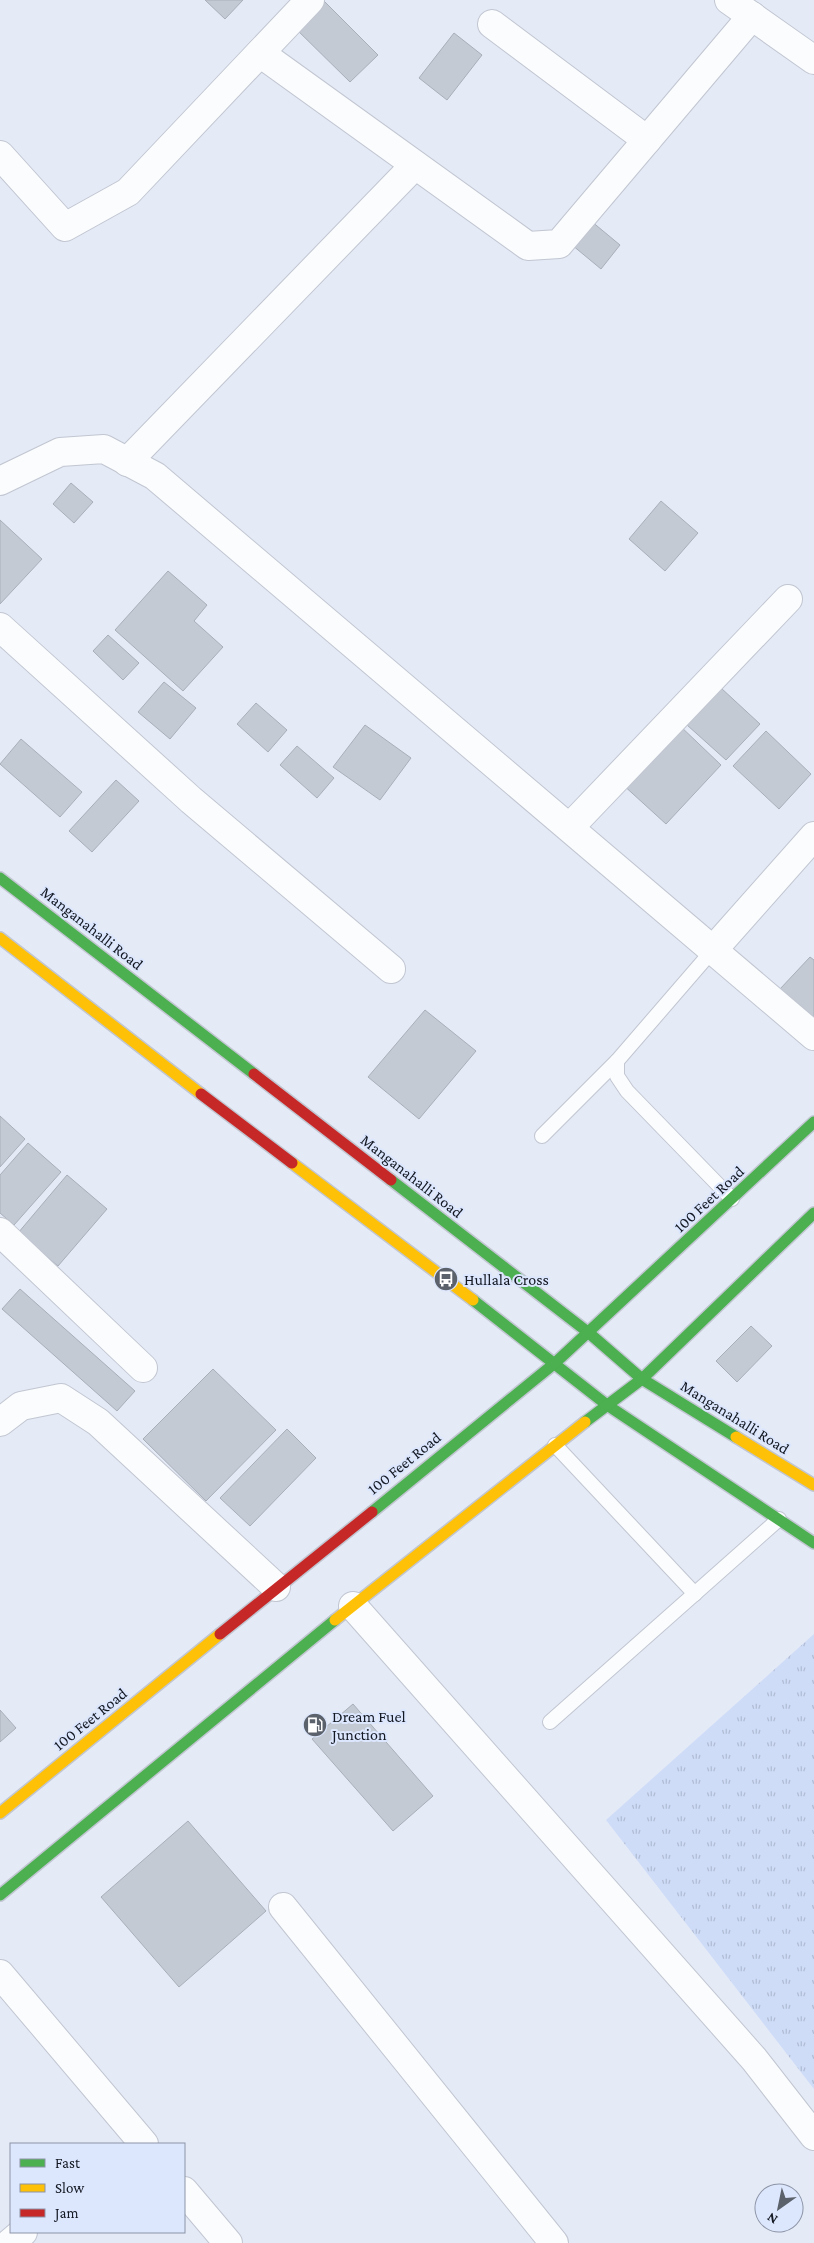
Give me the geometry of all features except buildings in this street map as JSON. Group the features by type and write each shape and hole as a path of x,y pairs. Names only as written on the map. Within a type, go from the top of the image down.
{"main road":[{"name":"Manganahalli Road","path":"0,878 589,1333 642,1379 814,1485"},
{"path":"0,938 92,1011 555,1363 607,1405 814,1543"},
{"name":"100 Feet Road","path":"0,1813 555,1363 814,1122"},
{"path":"0,1895 353,1606 555,1445 642,1379 814,1214"}],"street":[{"path":"0,155 66,227 128,192 310,0"},
{"path":"729,0 814,60"},
{"path":"260,53 528,246 559,244 752,16"},
{"path":"492,24 647,140"},
{"path":"127,462 415,165"},
{"path":"0,481 60,452 104,449 155,476 814,1036"},
{"path":"570,827 788,599"},
{"path":"0,626 190,800 391,969"},
{"path":"712,951 814,836"},
{"path":"0,1232 144,1368"},
{"path":"0,1422 21,1406 60,1398 98,1422 276,1588"},
{"path":"353,1606 754,2059 814,2136"},
{"path":"283,1907 542,2239"},
{"path":"0,1974 134,2141"},
{"path":"185,2192 228,2243"},
{"path":"10,2243 22,2233"}],"lane":[{"path":"542,1136 617,1061 712,951"},
{"path":"617,1061 617,1076 628,1091 732,1199"},
{"path":"555,1445 695,1594"},
{"path":"550,1722 779,1519"}],"green space":[{"path":"814,1634 814,2089 606,1820"}],"traffic: fast":[{"path":"0,878 254,1074"},
{"path":"372,1512 555,1363 814,1122"},
{"path":"391,1180 589,1333 642,1379 736,1437"},
{"path":"585,1422 642,1379 814,1213"},
{"path":"473,1300 607,1405 814,1543"},
{"path":"0,1895 335,1620"}],"traffic: slow":[{"path":"0,938 201,1094"},
{"path":"292,1163 473,1300"},
{"path":"335,1620 585,1422"},
{"path":"736,1437 814,1485"},
{"path":"0,1813 220,1634"}],"traffic: jam":[{"path":"254,1074 391,1180"},
{"path":"201,1094 292,1163"},
{"path":"220,1634 372,1512"}],"place":[{"name":"Hullala Cross","path":"446,1279"},
{"name":"Dream Fuel Junction","path":"315,1725"}]}
